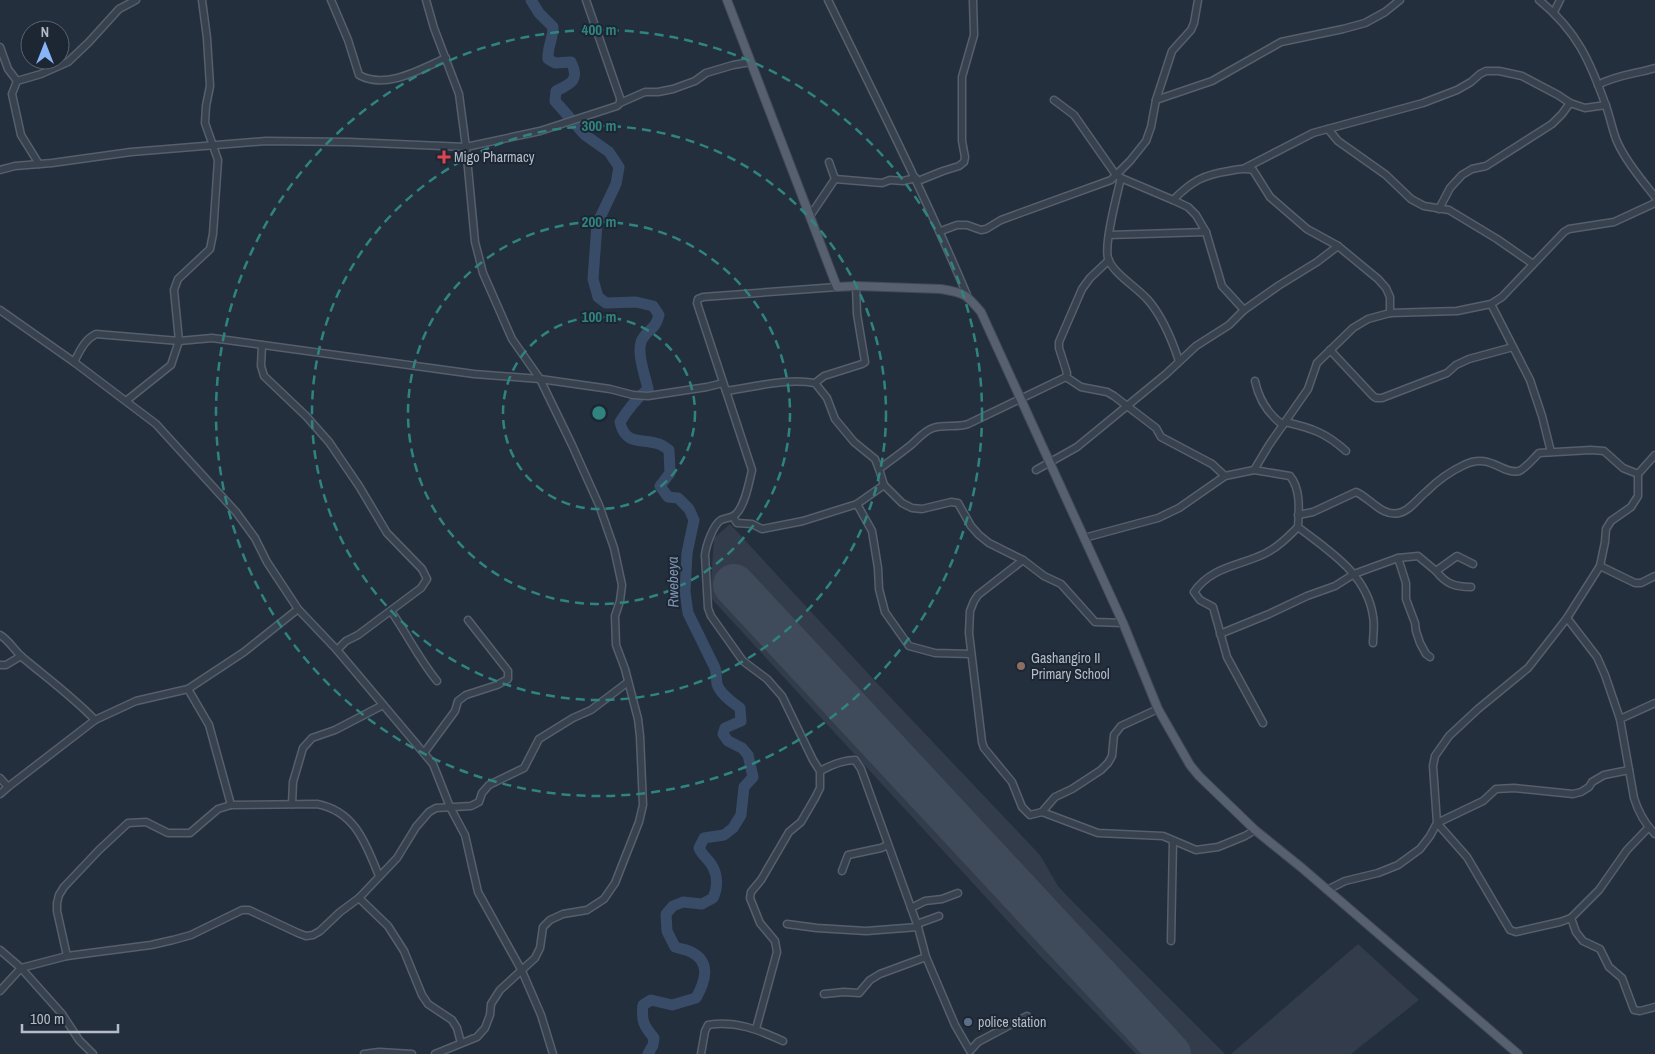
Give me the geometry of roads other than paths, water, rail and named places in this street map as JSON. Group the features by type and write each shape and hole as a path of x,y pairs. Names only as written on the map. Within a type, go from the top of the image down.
{"main road":[{"path":"727,0 837,287 941,289 967,295 981,312 1123,623 1158,709 1190,765 1255,830 1518,1054"}],"street":[{"path":"17,81 41,74 68,62 119,9 136,0"},
{"path":"126,401 171,365 179,341 174,290 178,278 210,249 213,234 218,160 206,123 206,106 210,86 202,0"},
{"path":"332,0 348,40 359,75 366,79 399,78 446,58"},
{"path":"426,0 459,94 475,242 483,273 512,339 540,379 595,496 614,548 622,585 620,601 615,616 616,646 638,719 643,805 639,822 615,883 604,899 587,910 563,914 550,920 543,927 540,948 535,958 522,972 500,990 492,1004 485,1028 477,1037 445,1052 435,1054"},
{"path":"586,0 620,98 620,103"},
{"path":"828,0 917,180 967,295"},
{"path":"835,179 882,182 890,180 917,180 959,166 964,162 962,141 962,77 974,35 973,0"},
{"path":"941,232 957,225 967,225 981,230 986,229 1001,220 1119,176 1146,141 1151,127 1156,100 1172,51 1191,30 1198,0"},
{"path":"1156,100 1212,81 1281,42 1343,29 1365,22 1385,12 1400,0"},
{"path":"1539,0 1554,12 1577,40 1587,58 1606,105 1617,141 1637,174 1655,197"},
{"path":"1554,12 1560,0"},
{"path":"0,47 8,68 17,81"},
{"path":"0,170 15,166 52,164 131,152 266,141 466,147 540,131 617,106 644,92 673,89 695,81 706,73 751,62"},
{"path":"1598,85 1627,74 1655,68"},
{"path":"1173,200 1188,186 1203,176 1245,168 1313,133 1423,103 1458,90 1486,71 1499,71 1522,76 1570,103 1584,108 1606,105"},
{"path":"17,81 12,94 21,135 39,164"},
{"path":"1054,100 1074,115 1119,176 1188,207 1196,215 1206,232 1222,286 1244,310"},
{"path":"1440,209 1450,188 1462,175 1472,169 1486,166 1552,124 1570,103"},
{"path":"1328,129 1338,141 1386,176 1411,199 1424,206 1449,210 1497,239 1533,264"},
{"path":"829,162 835,179"},
{"path":"1245,168 1253,170 1270,197 1307,229 1338,246 1378,279 1386,288 1390,297 1390,313"},
{"path":"1119,176 1109,235 1109,260 1115,269 1149,300 1169,332 1179,361"},
{"path":"810,216 835,179"},
{"path":"1254,470 1308,389 1317,363 1354,328 1368,319 1390,313 1457,311 1491,304 1502,297 1564,232 1569,229 1614,222 1655,203"},
{"path":"1109,235 1206,232"},
{"path":"1036,470 1077,447 1166,374 1196,346 1229,325 1244,310 1338,246"},
{"path":"1066,376 1067,373 1058,342 1082,289 1090,278 1109,260"},
{"path":"815,383 824,376 865,362 856,314 856,286"},
{"path":"756,1029 777,952 775,941 760,923 750,898 789,832 801,822 815,798 820,788 820,771 782,696 767,679 743,661 711,616 708,608 704,555 706,547 716,524 737,514 748,489 752,470 697,303 698,299 703,297 837,287"},
{"path":"1491,304 1530,380 1551,452"},
{"path":"0,310 74,362 156,424 236,512 255,538 267,562 298,609 337,650 433,764 450,807 465,835 478,892 522,972 541,1015 553,1054"},
{"path":"74,362 85,342 96,334 179,341 212,338 474,374 540,379 610,389 633,395 648,396 707,388 723,383"},
{"path":"262,345 260,366 264,376 306,416 329,442 359,486 387,533 422,569 427,579 420,588 391,611 358,635 346,641 337,650"},
{"path":"1330,350 1373,396 1382,398 1447,373 1456,365 1469,359 1513,347"},
{"path":"879,468 931,428 968,424 1066,376"},
{"path":"1066,376 1081,387 1107,392 1156,428 1161,437 1212,464 1225,476"},
{"path":"726,391 789,381 815,383 827,398 835,419 854,442 874,459 879,468 884,486 902,503 912,508 922,509 951,502 958,503 971,526 979,535 989,543 1023,560 1044,576 1061,584 1095,622 1123,623"},
{"path":"1255,381 1258,396 1272,416 1284,424 1313,428 1334,440 1346,452"},
{"path":"1298,515 1313,512 1356,492 1387,513 1400,513 1416,502 1439,481 1464,465 1483,461 1491,462 1506,470 1517,471 1524,468 1539,453 1604,451 1623,468 1638,474"},
{"path":"1327,890 1345,881 1378,873 1398,864 1420,849 1430,836 1437,823 1433,766 1435,756 1456,729 1528,668 1567,618 1600,566 1606,529 1611,521 1631,506 1638,496 1638,474 1655,455"},
{"path":"1084,538 1158,518 1179,508 1225,476 1254,470 1290,476 1294,481 1297,495 1298,527 1265,554 1221,570 1201,581 1194,592 1200,600 1213,607 1226,657 1264,724"},
{"path":"733,517 737,523 752,524 762,530 803,521 858,504 884,486"},
{"path":"858,504 872,531 878,568 879,589 885,612 909,646 935,653 971,654"},
{"path":"1298,527 1336,556 1360,582 1373,616 1373,643"},
{"path":"1220,634 1307,596 1335,586 1354,574 1398,558 1418,556 1447,583 1460,587 1471,587"},
{"path":"1436,571 1457,556 1473,564"},
{"path":"1398,558 1406,583 1406,599 1416,631 1420,643 1426,654 1430,657"},
{"path":"1023,560 978,595 970,611 968,633 984,748 1012,782 1022,807 1030,814 1042,812 1098,833 1163,836 1196,850 1218,847 1255,830"},
{"path":"1600,566 1635,582 1641,583 1655,576"},
{"path":"0,794 95,720 136,700 188,689 244,652 298,609"},
{"path":"391,611 426,667 437,681"},
{"path":"1567,618 1597,657 1605,675 1620,720 1636,804 1648,828 1655,834"},
{"path":"424,753 455,711 458,702 466,695 508,680 508,671 468,620"},
{"path":"0,635 21,656 84,708 95,720"},
{"path":"0,665 6,665 21,656"},
{"path":"0,991 21,968 67,956 151,945 173,940 191,935 242,910 249,910 298,934 313,936 359,898 397,858 416,827 429,812 436,808 471,806 479,802 482,793 489,785 524,768 539,739 572,718 592,710 628,682"},
{"path":"188,689 209,725 232,805"},
{"path":"1620,720 1655,703"},
{"path":"292,804 293,782 303,748 312,738 335,730 384,705"},
{"path":"1042,812 1055,797 1072,789 1101,770 1108,763 1112,756 1114,735 1121,726 1158,709"},
{"path":"820,771 836,763 848,760 855,760 861,769 917,925 926,957 955,1025 972,1052 978,1042 1027,1016"},
{"path":"1437,823 1483,801 1496,789 1514,788 1573,794 1581,792 1589,787 1592,782 1604,775 1629,770"},
{"path":"0,778 8,786"},
{"path":"67,956 57,911 59,895 64,887 99,850 128,824 146,822 168,833 190,833 218,809 232,805 317,804 331,806 350,820 366,842 379,876"},
{"path":"1437,823 1467,858 1510,930 1516,932 1571,918 1599,890 1627,850 1648,828"},
{"path":"1171,941 1173,841"},
{"path":"842,871 848,855 888,845"},
{"path":"911,908 925,901 942,900 958,893"},
{"path":"359,898 388,926 404,951 428,1004 452,1020 457,1028 461,1043"},
{"path":"787,924 866,931 917,925 939,916"},
{"path":"1571,918 1576,932 1583,941 1600,949 1609,967 1622,978 1634,1010 1640,1012 1655,1007"},
{"path":"0,950 21,968 62,1014 79,1040 93,1054"},
{"path":"824,994 859,993 870,980 880,974 926,957"},
{"path":"701,1054 704,1031 708,1025 718,1023 756,1029 783,1041"},
{"path":"364,1054 379,1052 412,1054"}],"waterway":[{"name":"Rwebeya","path":"531,0 539,13 553,27 548,59 555,63 571,62 574,68 575,73 572,81 556,91 555,101 585,135 609,152 619,167 616,184 597,224 593,279 598,297 606,303 636,302 653,306 659,315 654,326 643,338 640,349 641,362 648,389 633,404 620,422 622,430 630,438 653,442 669,450 670,473 660,486 668,497 678,498 689,509 694,520 687,553 685,592 688,613 715,668 719,688 727,698 740,708 741,721 725,728 723,734 728,741 742,748 748,755 753,777 744,787 741,815 733,828 724,835 704,838 699,848 715,872 716,885 713,898 702,904 683,902 673,906 666,914 667,931 675,947 698,956 702,961 705,973 696,998 672,1005 651,1000 643,1005 642,1015 644,1023 654,1038 653,1045 648,1054"}],"place":[{"name":"Migo Pharmacy","path":"444,157"},
{"name":"Gashangiro II Primary School","path":"1021,666"},
{"name":"police station","path":"968,1022"}]}
